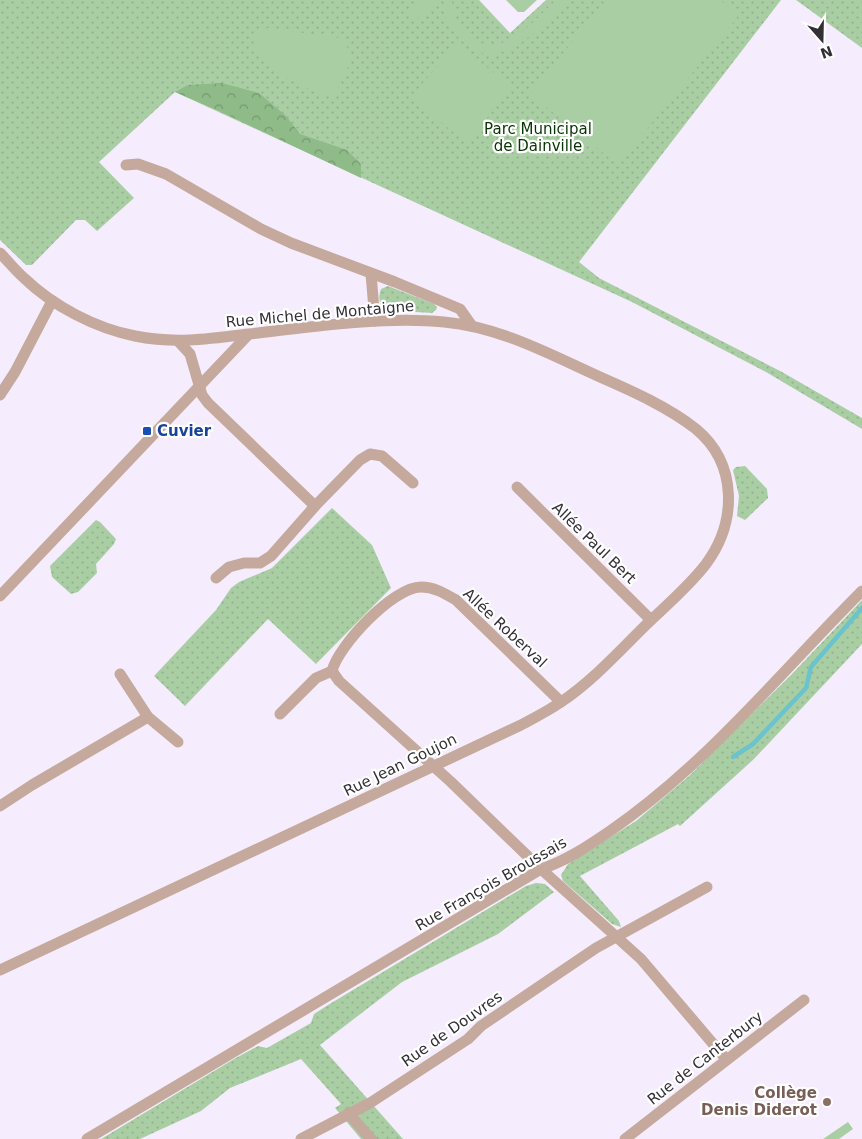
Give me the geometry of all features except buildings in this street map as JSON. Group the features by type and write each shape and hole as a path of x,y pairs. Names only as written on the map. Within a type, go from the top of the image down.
{"street":[{"path":"126,165 138,164 166,174 262,229 323,256 460,309 472,326"},
{"name":"Rue Michel de Montaigne","path":"0,253 25,279 52,301 116,332 179,342 375,322 416,320 472,326 504,333 654,403 695,428 705,438 718,458 728,480 729,494"},
{"path":"371,274 375,322"},
{"path":"0,395 15,372 52,301"},
{"path":"0,596 248,334"},
{"path":"179,342 190,354 199,387 208,402 315,506"},
{"path":"216,578 229,567 244,563 260,563 271,556 315,506 360,460 370,454 382,456 413,483"},
{"name":"Allée Paul Bert","path":"516,487 651,620"},
{"name":"Rue Jean Goujon","path":"2,965 521,725 561,702 598,673 680,594 710,557 726,523 729,494"},
{"name":"Allée Roberval","path":"280,714 316,678 333,667 344,646 389,602 404,592 419,586 438,589 456,600 561,702"},
{"name":"Rue François Broussais","path":"87,1139 541,869 568,858 632,816 691,766 862,591"},
{"path":"333,667 339,681 432,765 541,869 641,959 726,1059"},
{"path":"120,674 148,717 178,742"},
{"path":"0,806 32,785 148,717"},
{"name":"Rue de Douvres","path":"301,1139 370,1103 468,1039 480,1026 588,954 707,888"},
{"name":"Rue de Canterbury","path":"625,1139 804,1000"},
{"path":"348,1113 371,1139"}],"green space":[{"name":"Parc Municipal de Dainville","path":"0,0 479,0 510,33 546,0 781,0 579,262 599,278 782,372 862,418 862,429 766,372 632,302 175,92 99,162 134,198 97,231 85,220 76,220 32,265 26,265 0,240"},
{"path":"424,0 438,0 415,21 408,14"},
{"path":"444,0 452,0 456,20 469,37 482,43 494,44 506,42 517,36 556,0 567,0 533,34 519,44 506,51 491,54 477,51 458,37 448,22"},
{"path":"506,0 537,0 524,12 518,12"},
{"path":"606,0 720,0 739,15 618,165 530,94"},
{"path":"796,0 862,0 862,48"},
{"path":"267,28 341,38 353,56 334,97 325,96 289,79 266,64 258,55 254,44 254,31"},
{"path":"457,43 512,88 466,143 411,97"},
{"path":"222,83 259,93 286,116 300,134 347,150 361,164 361,178 175,92 188,85"},
{"path":"388,286 434,304 437,307 436,310 432,313 384,310 379,297 381,289"},
{"path":"745,466 767,489 768,498 745,520 737,516 739,496 733,470 736,467"},
{"path":"332,508 372,545 391,588 316,664 268,619 185,706 154,676 216,610 231,588 239,582 272,568"},
{"path":"96,520 116,539 114,544 96,564 97,573 78,592 71,594 52,577 50,566"},
{"path":"862,600 862,644 754,759 680,826 678,824 580,876 619,921 621,927 612,924 563,881 561,875 568,864 636,821 689,776 792,674"},
{"path":"536,883 545,884 554,892 498,934 402,982 320,1045 403,1139 361,1139 335,1108 341,1104 301,1059 230,1088 201,1111 140,1139 101,1139 234,1059 258,1046 267,1048 311,1023 314,1014 328,1005 526,886"},
{"path":"848,1122 853,1129 839,1139 823,1139"}],"waterway":[{"path":"733,757 753,744 806,688 811,667 862,608"}],"place":[{"name":"Cuvier","path":"147,431"},
{"name":"Collège Denis Diderot","path":"827,1102"}]}
